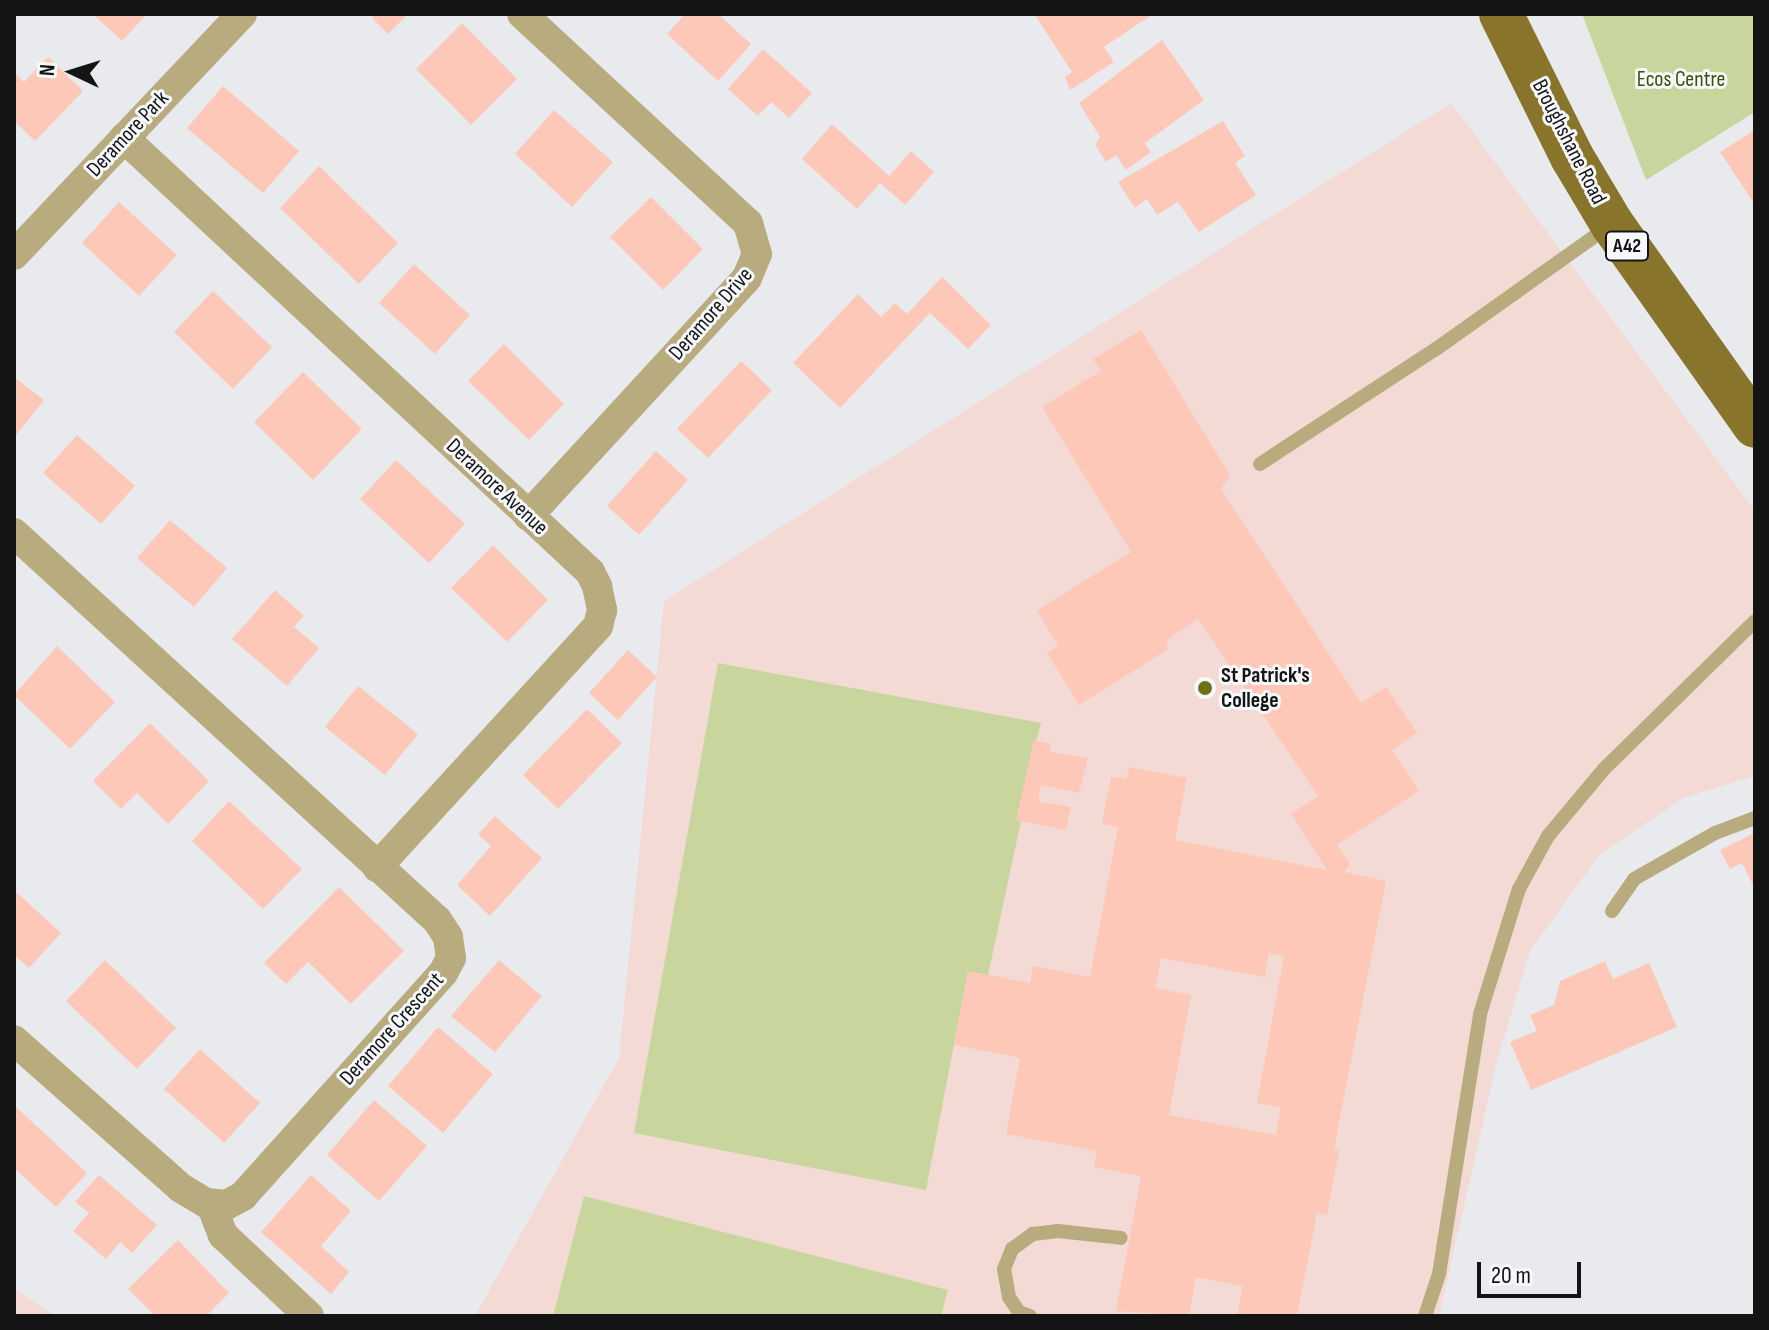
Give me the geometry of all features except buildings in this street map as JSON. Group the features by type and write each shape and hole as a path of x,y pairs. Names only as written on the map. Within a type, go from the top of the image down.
{"main road":[{"name":"A42","path":"1501,14 1520,33"},
{"name":"Broughshane Road","path":"1520,33 1572,157 1612,224 1755,426"}],"street":[{"name":"Deramore Park","path":"14,255 242,14"},
{"name":"Deramore Drive","path":"522,14 748,223 757,254 747,278 528,516"},
{"name":"Deramore Avenue","path":"124,138 590,572 600,602 598,626 377,867"},
{"name":"Deramore Crescent","path":"14,533 441,925 450,943 449,963 243,1196 231,1203 211,1204"},
{"path":"14,1040 181,1188 211,1204 223,1235 309,1316"}],"lane":[{"path":"1260,464 1436,349 1612,224"},
{"path":"1425,1316 1439,1274 1480,1014 1519,889 1548,836 1604,769 1755,621"},
{"path":"1612,911 1634,879 1715,833 1755,818"},
{"path":"1030,1316 1019,1312 1009,1297 1004,1269 1012,1249 1033,1234 1058,1231 1121,1238"}],"shaded area":[{"name":"St Patrick's College","path":"1451,103 1755,511 1755,776 1683,798 1600,854 1530,951 1497,1061 1439,1316 475,1316 619,1058 664,601"},
{"path":"14,1289 55,1316 14,1316"}],"green space":[{"name":"Ecos Centre","path":"1582,14 1755,14 1755,112 1646,180"},
{"path":"718,663 1041,723 1016,819 1021,821 988,975 968,972 926,1190 634,1133"},
{"path":"584,1196 948,1290 941,1316 553,1316"}],"place":[{"name":"St Patrick's College","path":"1205,688"}]}
